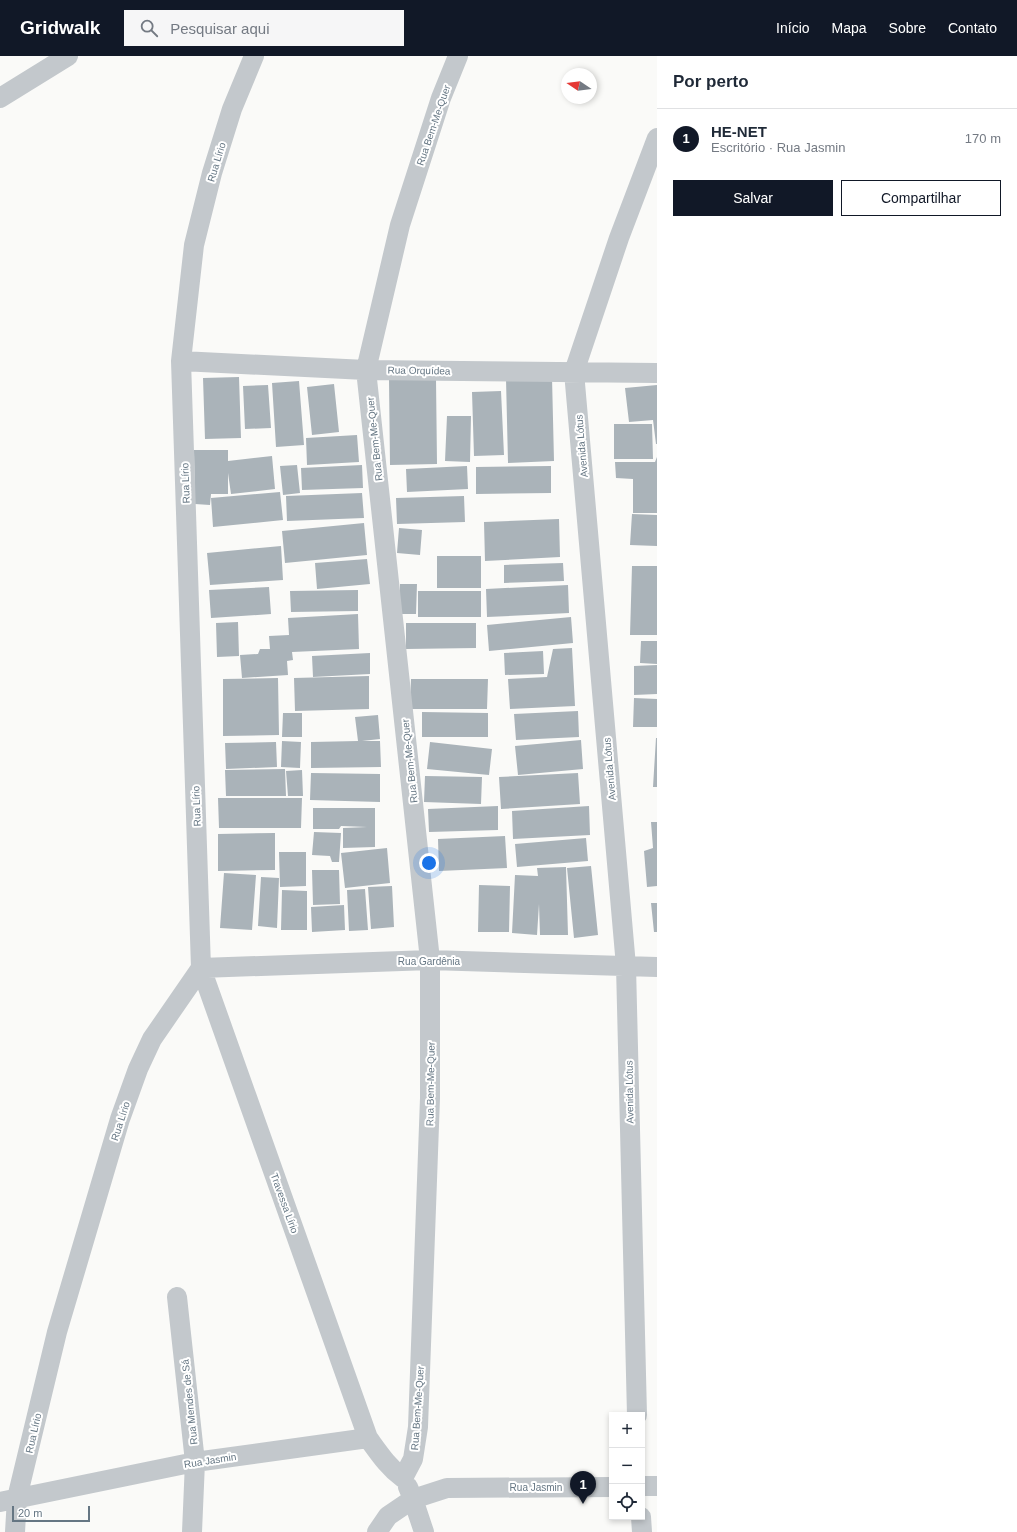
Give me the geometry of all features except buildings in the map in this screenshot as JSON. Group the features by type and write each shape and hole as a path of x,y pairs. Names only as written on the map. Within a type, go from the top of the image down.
{"street":[{"path":"0,98 68,56"},
{"name":"Rua Lírio","path":"15,1532 9,1500 120,1119 138,1069 152,1038 201,968 181,361 194,245 212,173 232,109 254,56"},
{"name":"Rua Bem-Me-Quer","path":"403,1478 413,1459 418,1427 430,1098 430,960 366,370 400,225 441,98 458,56"},
{"name":"Avenida Lótus","path":"637,1412 626,966 574,372 620,238 657,138"},
{"name":"Rua Orquídea","path":"181,361 366,370 657,373"},
{"name":"Rua Gardênia","path":"201,968 430,960 657,967"},
{"name":"Travessa Lírio","path":"201,968 368,1438"},
{"name":"Rua Mendes de Sá","path":"177,1297 195,1462 192,1532"},
{"path":"368,1438 384,1461 403,1478 413,1499 424,1532"},
{"name":"Rua Jasmin","path":"9,1500 195,1462 368,1438"},
{"path":"645,1486 657,1486"},
{"name":"Rua Jasmin","path":"377,1532 388,1516 413,1499 447,1488 609,1487"},
{"path":"641,1520 642,1532"}],"place":[{"name":"HE-NET","path":"583,1504"}]}
